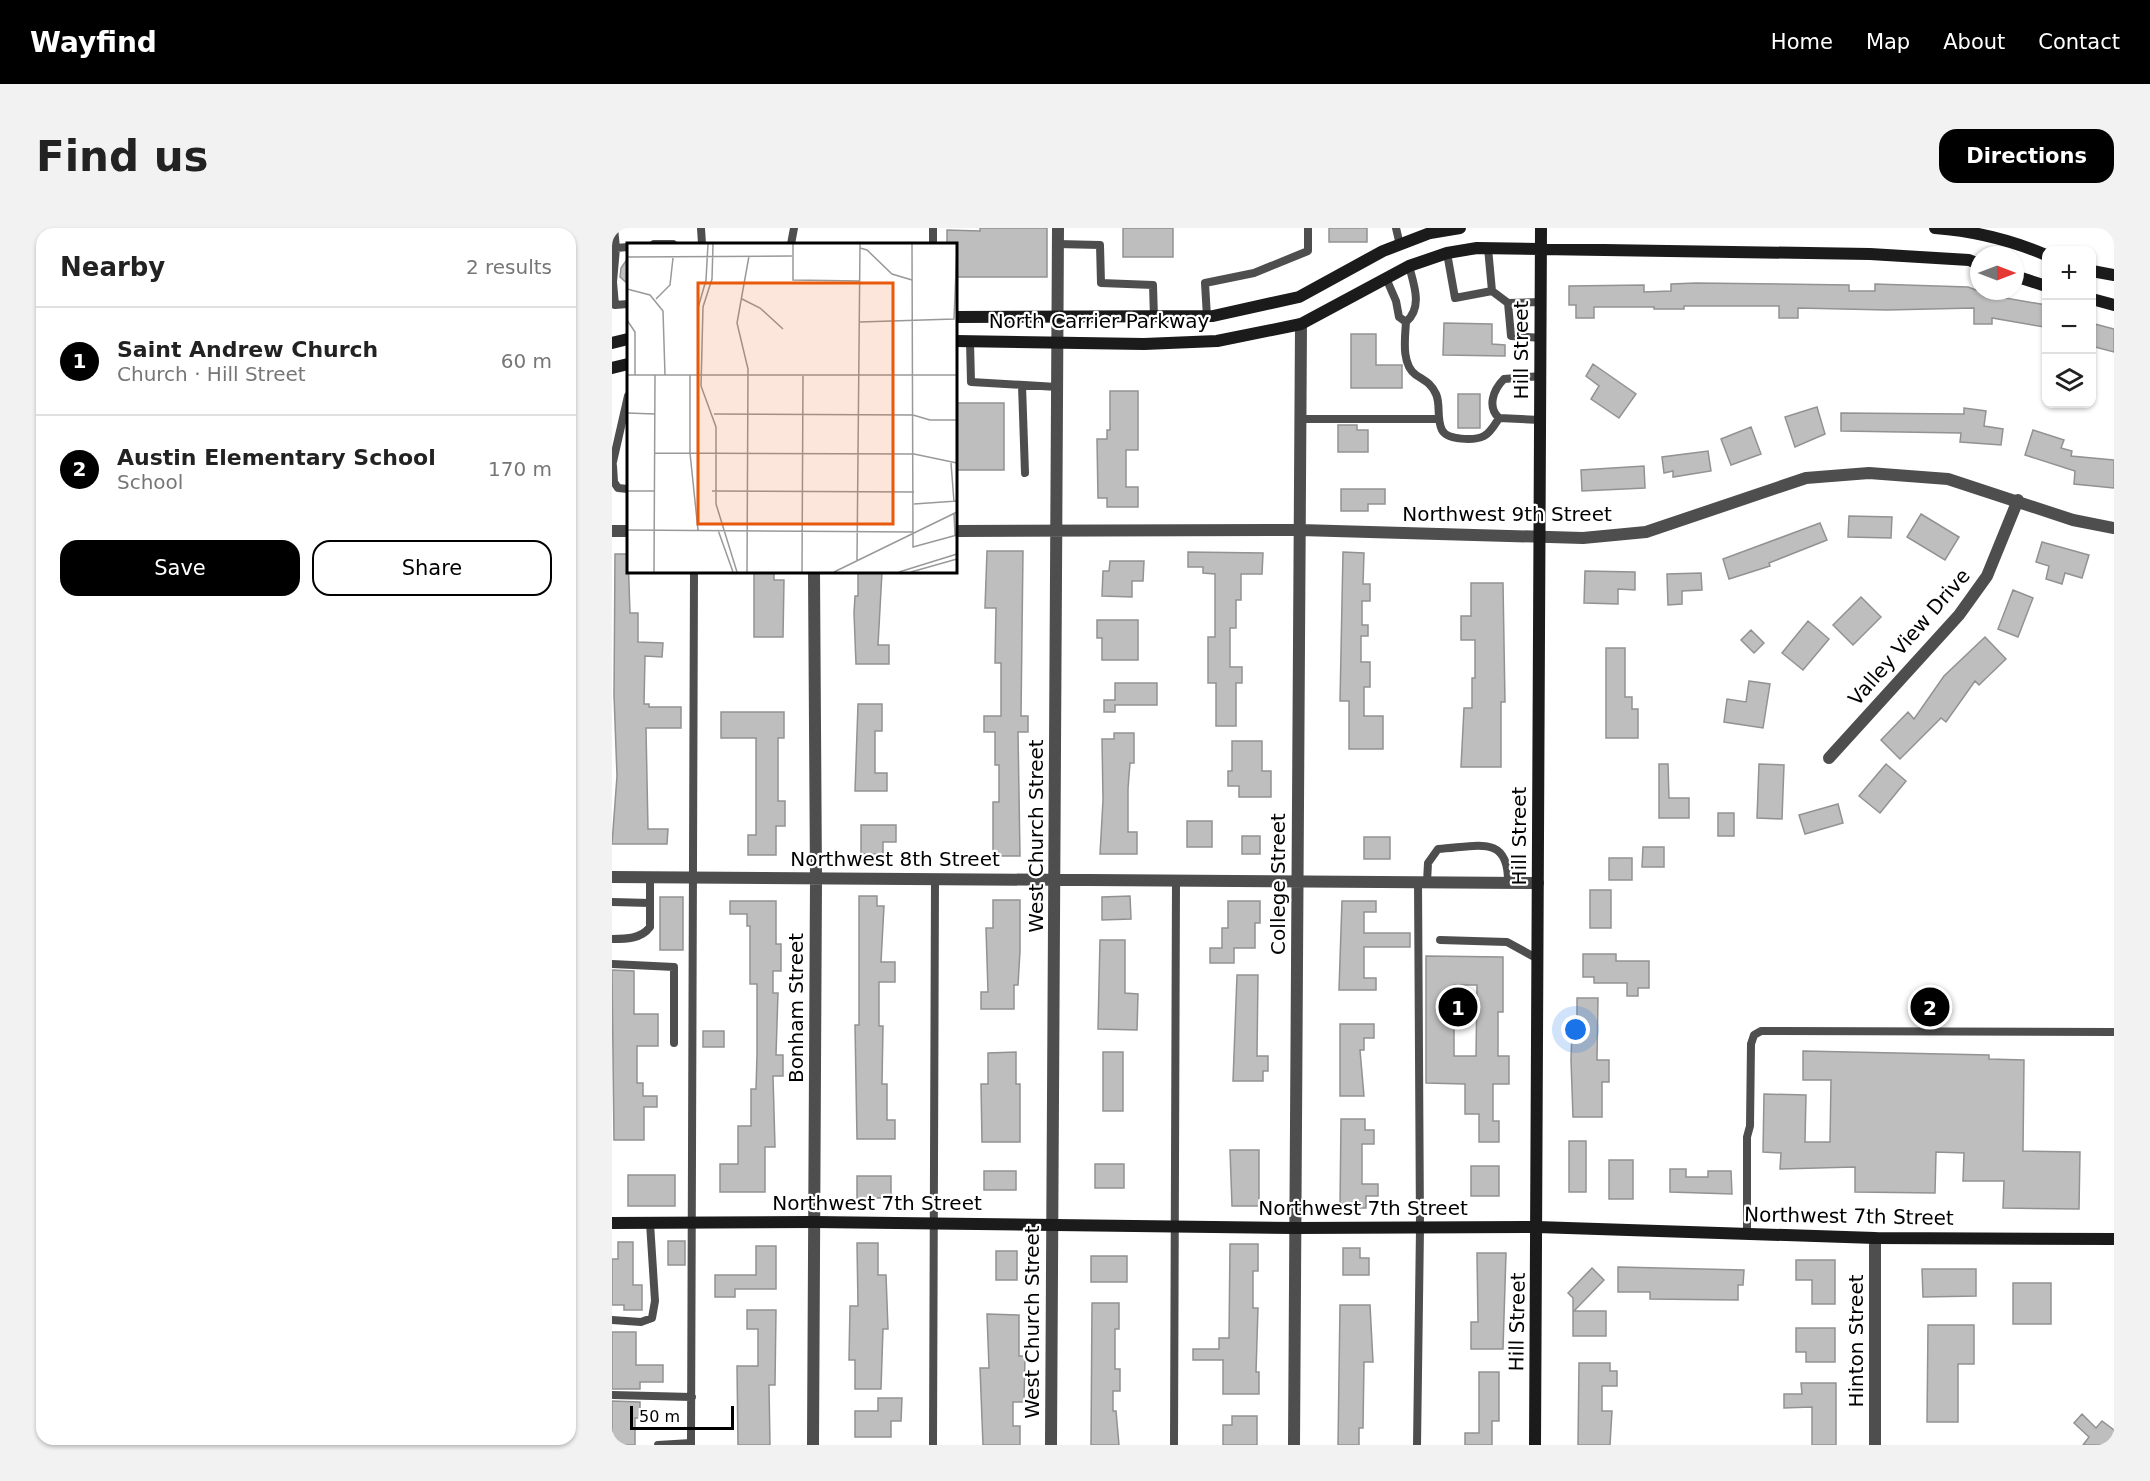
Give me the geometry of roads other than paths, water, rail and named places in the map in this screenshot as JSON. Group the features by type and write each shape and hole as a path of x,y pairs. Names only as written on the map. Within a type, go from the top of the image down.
{"street":[{"name":"West Church Street","path":"1051,1445 1058,228"},
{"name":"North Carrier Parkway","path":"957,317 1207,316 1299,297 1400,245 1430,233 1460,228"},
{"name":"Hill Street","path":"1535,1445 1541,228"},
{"path":"1935,228 1974,232 2022,245 2042,253"},
{"name":"North Carrier Parkway","path":"957,341 1144,344 1217,341 1301,324 1409,266 1447,253 1488,248 1541,247 1870,254 1970,260"},
{"path":"2096,272 2114,274"},
{"path":"2024,279 2042,285"},
{"path":"2096,300 2114,304"},
{"name":"College Street","path":"1294,1445 1301,324"},
{"path":"612,343 627,339"},
{"path":"612,368 627,364"},
{"name":"Northwest 9th Street","path":"957,531 1300,530 1583,538 1646,532 1806,478 1869,473 1948,479 2018,500 2073,520 2114,528"},
{"name":"Valley View Drive","path":"1829,758 1959,615 1987,576 2018,500"},
{"name":"Bonham Street","path":"813,1445 816,879 814,573"},
{"name":"Northwest 8th Street","path":"612,877 1538,883"},
{"name":"Northwest 7th Street","path":"612,1223 814,1222 1295,1228 1537,1227 1875,1238 2114,1239"},
{"name":"Hinton Street","path":"1875,1238 1875,1445"}],"lane":[{"path":"614,228 615,305 627,304"},
{"path":"701,228 702,243"},
{"path":"791,243 794,228"},
{"path":"1207,316 1205,283 1254,273 1308,251 1308,228"},
{"path":"1396,228 1400,245"},
{"path":"1058,244 1100,245 1101,283 1153,285 1154,318"},
{"path":"616,248 627,247"},
{"path":"1488,248 1492,291"},
{"path":"1447,253 1455,298 1492,291 1508,303 1541,302"},
{"path":"1409,266 1415,290 1416,308 1406,322 1406,355 1409,367 1414,374 1430,384 1437,395 1438,419 1444,434 1449,437 1473,438 1487,434 1499,418"},
{"path":"1386,278 1396,301 1399,317 1406,322"},
{"path":"1508,303 1511,336 1542,338"},
{"path":"970,341 971,382 1057,387"},
{"path":"1499,418 1493,407 1495,392 1500,383 1511,378 1541,376"},
{"path":"1022,385 1025,473"},
{"path":"627,401 613,466 614,482 618,488 627,489"},
{"path":"1499,418 1540,420"},
{"path":"1300,419 1438,419"},
{"path":"658,1445 691,1444 694,573"},
{"path":"1417,1445 1423,882 1428,864 1438,849 1494,847 1504,854 1508,865 1508,883"},
{"path":"612,939 636,937 645,933 650,927 650,877"},
{"path":"933,1445 935,879"},
{"path":"1174,1445 1176,880"},
{"path":"612,903 650,903"},
{"path":"1440,940 1506,942 1538,959"},
{"path":"612,964 674,968 674,1044"},
{"path":"1747,1234 1747,1137 1750,1126 1751,1044 1754,1035 1761,1031 2114,1032"},
{"path":"612,1320 641,1322 652,1318 656,1301 650,1223"},
{"path":"612,1395 692,1397"}],"place":[{"name":"Saint Andrew Church","path":"1458,1007"},
{"name":"Austin Elementary School","path":"1930,1007"}]}
